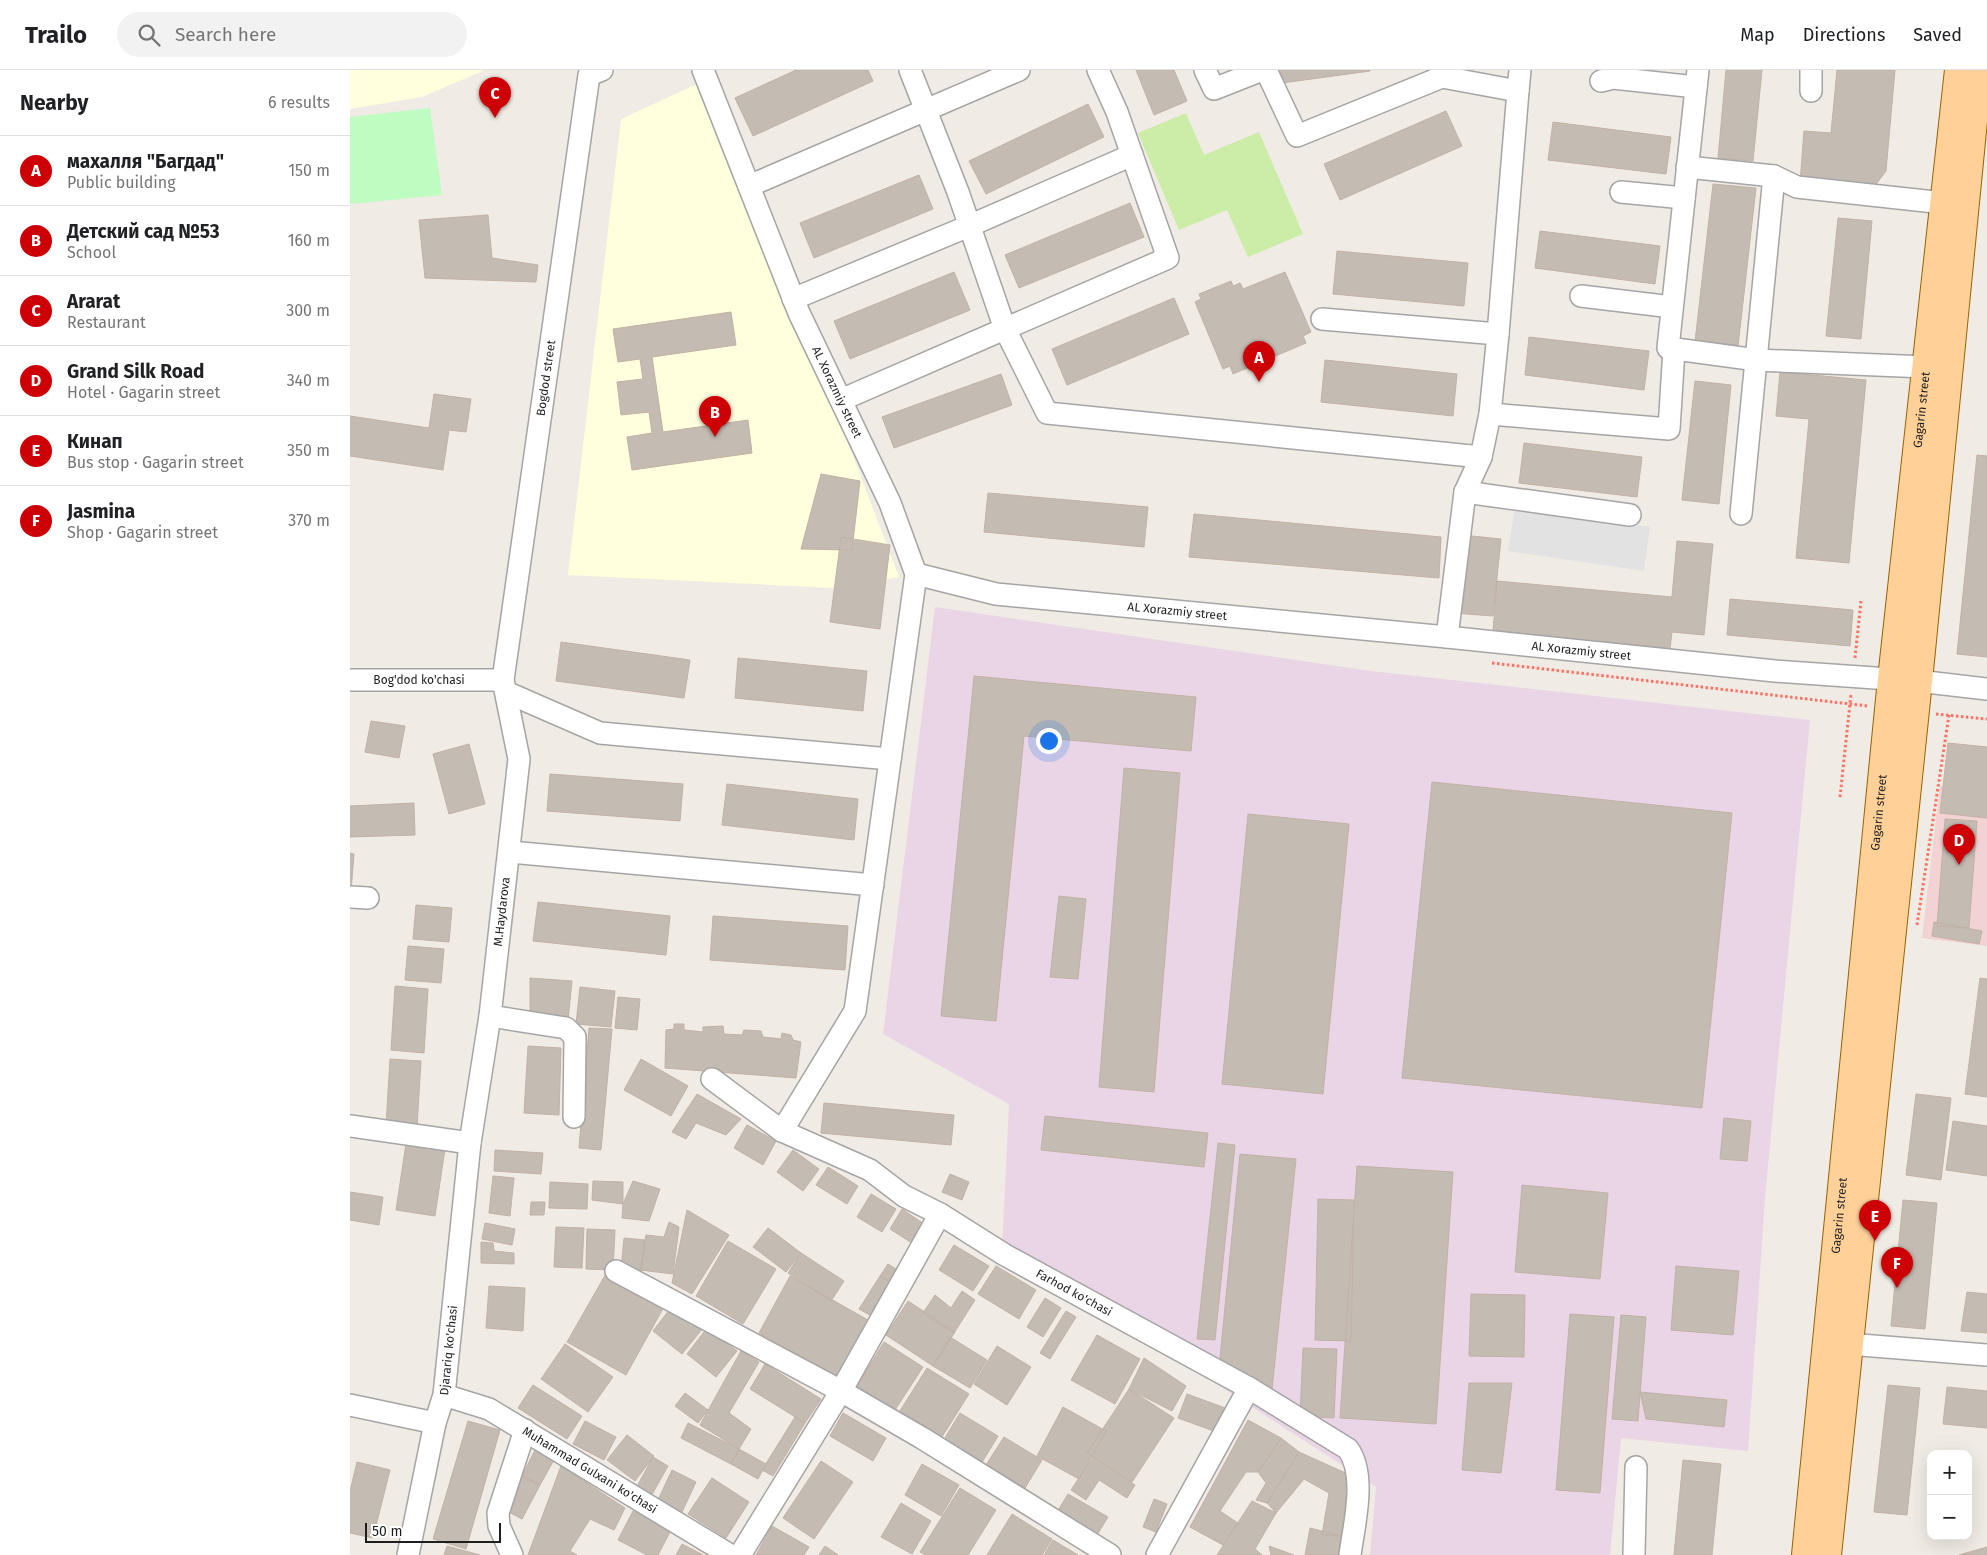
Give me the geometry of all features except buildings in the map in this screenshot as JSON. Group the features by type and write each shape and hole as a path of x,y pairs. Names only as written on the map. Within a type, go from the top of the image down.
{"main road":[{"name":"Gagarin street","path":"1905,680 1926,367 1959,70"},
{"name":"Gagarin street","path":"1806,1555 1905,680 1978,70"},
{"name":"Gagarin street","path":"1827,1555 1848,1344 1902,710"}],"street":[{"name":"Bogdod street","path":"505,686 589,75 602,70"},
{"name":"AL Xorazmiy street","path":"703,70 793,299 890,503 916,574 996,594 1447,637 1775,671 1905,680 1987,690"},
{"path":"910,70 970,226 1005,329 1047,414 1481,457"},
{"path":"749,186 1019,70"},
{"path":"841,400 1168,258 1117,112 1098,70"},
{"path":"1205,70 1214,89 1262,70"},
{"path":"1266,70 1296,136 1442,77 1518,91"},
{"path":"1447,637 1464,492 1481,457 1490,414 1520,70"},
{"path":"1811,70 1811,91"},
{"path":"1601,81 1613,78 1697,78 1668,348 1757,360 1926,367"},
{"path":"793,299 970,226 1132,155"},
{"path":"1687,167 1774,176 1797,187 1944,202"},
{"path":"1741,514 1774,176"},
{"path":"1621,192 1684,198"},
{"path":"1581,296 1672,307"},
{"path":"1322,319 1498,334"},
{"path":"1490,414 1669,429 1674,349"},
{"path":"1464,492 1630,515"},
{"path":"782,1131 855,1011 916,574"},
{"name":"Bog'dod ko'chasi","path":"350,680 505,686"},
{"path":"505,686 600,733 890,759"},
{"name":"M.Haydarova","path":"470,1142 490,1016 519,759 505,686"},
{"path":"510,852 872,885"},
{"path":"490,1016 566,1028 575,1037 574,1118"},
{"name":"Farhod ko'chasi","path":"712,1079 782,1131 870,1170 904,1196 940,1214 1004,1255 1250,1388 1348,1449 1354,1458 1357,1470 1357,1505 1350,1555"},
{"path":"350,1126 470,1142"},
{"name":"Djarariq ko'chasi","path":"408,1555 435,1423 444,1395 470,1142"},
{"path":"740,1555 841,1391 940,1214"},
{"path":"616,1271 841,1391 930,1443 1110,1555"},
{"path":"1848,1344 1987,1355"},
{"path":"1157,1555 1250,1388"},
{"name":"Muhammad Gulxani ko'chasi","path":"444,1395 489,1409 730,1555"},
{"path":"350,1404 435,1423"},
{"path":"512,1555 499,1526 498,1513 525,1430"},
{"path":"1634,1555 1636,1466"}],"path":[{"path":"1840,797 1861,601"},
{"path":"1484,662 1987,719"}],"shaded area":[{"path":"350,70 485,70 422,97 350,109"},
{"path":"697,84 793,299 899,577 835,588 568,575 621,119"},
{"path":"1515,507 1650,527 1644,571 1508,551"},
{"path":"935,607 1371,671 1810,720 1765,1198 1748,1451 1621,1438 1610,1555 1370,1555 1376,1487 1212,1381 1002,1251 1009,1104 883,1034"},
{"path":"1940,786 1987,792 1987,946 1922,938"}],"green space":[{"path":"430,108 442,195 350,204 350,117"},
{"path":"1186,113 1204,155 1259,132 1303,234 1248,257 1227,210 1179,230 1138,133"}],"place":[{"name":"Ararat","path":"495,118"},
{"name":"махалля \"Багдад\"","path":"1259,382"},
{"name":"Детский сад №53","path":"715,437"},
{"name":"Grand Silk Road","path":"1959,865"},
{"name":"Кинап","path":"1875,1241"},
{"name":"Jasmina","path":"1897,1288"}]}
